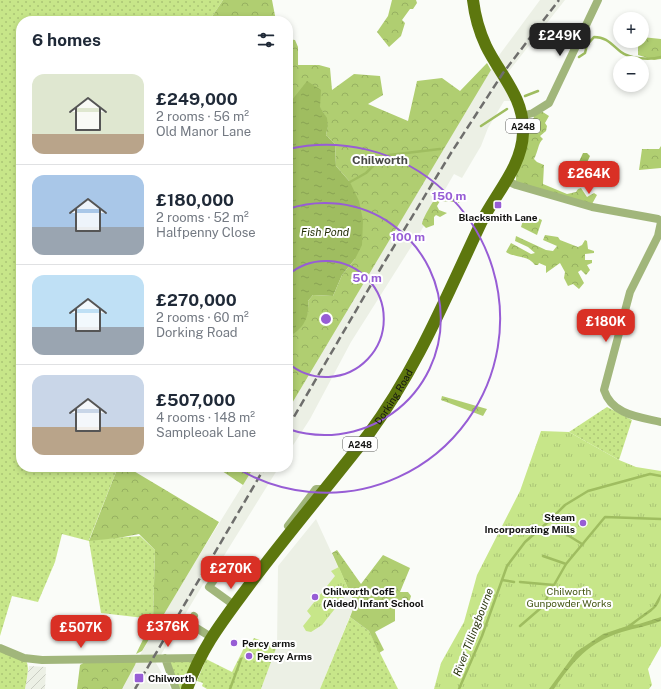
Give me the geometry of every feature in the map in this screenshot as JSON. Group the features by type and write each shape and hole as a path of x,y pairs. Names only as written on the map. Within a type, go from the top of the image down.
{"main road":[{"name":"Dorking Road","path":"186,689 198,658 211,637 293,524 368,435 410,372 484,217 521,151 523,133 522,116 516,96 487,48 478,29 473,0"}],"street":[{"path":"522,116 533,113 549,103 598,0"},
{"path":"505,180 516,185 592,207 660,219 658,236 630,292 604,390 607,399 619,410 661,422"},
{"path":"270,549 293,524"},
{"path":"210,586 234,605"},
{"path":"184,634 192,620 211,637"},
{"path":"0,648 24,658 42,660 198,658"},
{"path":"165,658 176,689"}],"shaded area":[{"path":"540,0 565,0 505,76 513,101 504,101 488,128 481,146 462,178 454,174 418,236 351,342 310,419 293,445 293,402 500,54"},
{"path":"251,472 276,472 217,567 214,566 156,663 171,689 116,689 136,662 184,580"},
{"name":"Chilworth CofE (Aided) Infant School","path":"316,519 355,604 320,689 261,689 277,646 278,566"},
{"path":"29,666 46,667 45,689 25,689"}],"green space":[{"path":"0,0 223,0 212,16 16,16 16,472 116,472 89,540 140,536 155,550 153,619 101,613 89,541 62,534 55,562 38,602 12,596 0,636"},
{"path":"223,0 272,0 275,16 212,16"},
{"path":"392,0 416,0 417,3 413,9 410,9 402,20 405,23 401,36 389,47 377,32 388,16"},
{"path":"649,38 661,39 661,59 654,60 649,58 649,56 638,55 638,48 649,48"},
{"path":"293,40 295,40 298,47 298,65 319,65 330,68 332,90 354,74 380,76 383,95 368,104 408,121 417,81 442,78 460,91 487,63 491,70 293,402 293,334 304,322 308,312 308,301 313,295 333,296 342,275 355,259 350,182 336,166 335,144 326,135 326,117 320,108 293,104"},
{"path":"538,109 549,116 545,123 547,126 546,131 540,136 543,139 534,159 544,165 543,184 567,194 576,192 581,188 587,197 594,193 597,195 592,204 516,183 516,171 528,128 534,117 533,114"},
{"path":"661,146 661,168 639,170 642,149 659,149"},
{"path":"441,191 461,198 459,203 456,201 440,201 437,206 439,210 447,213 440,217 436,215 434,217 434,225 426,228 422,224 423,221 436,196"},
{"path":"529,214 542,220 537,235 521,227 524,217"},
{"path":"545,235 558,237 560,240 578,247 582,245 585,240 587,241 588,249 594,251 594,253 585,254 585,260 592,260 592,263 587,265 590,270 586,275 581,270 578,272 584,283 579,289 573,284 568,286 564,278 565,272 560,263 546,273 546,266 539,263 538,265 535,265 525,258 506,252 511,243 531,254 535,253 528,247 515,241 516,236 546,250 553,251 557,246 543,240"},
{"path":"442,396 487,409 483,416 441,400"},
{"path":"607,407 632,420 619,460 569,432"},
{"name":"Chilworth Gunpowder Works","path":"541,431 569,432 619,460 636,467 661,471 661,646 648,669 652,685 649,689 434,689 441,663 464,622 477,575 520,491"},
{"path":"116,472 135,472 219,522 142,651 136,654 153,619 155,550 139,534 89,541"},
{"path":"224,472 251,472 243,485"},
{"path":"337,550 361,584 383,555 410,568 400,592 408,592 411,596 408,606 395,608 395,621 375,632 384,650 379,653 369,631 350,617 355,604 332,553"},
{"path":"339,567 349,591 322,625 311,632 306,631 303,626 311,616 307,611 335,576 331,571"},
{"path":"350,617 369,631 398,689 320,689"},
{"path":"254,638 277,646 261,689 207,689 202,686 203,683 197,681 206,659 232,672 247,642 251,643"},
{"path":"0,648 23,658 26,661 28,670 25,689 0,689"},
{"path":"138,657 122,689 77,689 80,665 90,659"},
{"path":"198,658 187,689 176,689 166,661"}],"water":[{"name":"Fish Pond","path":"307,81 321,90 320,107 327,118 328,126 326,135 335,144 336,166 350,182 359,201 363,220 362,245 355,259 342,275 333,296 313,295 308,301 307,318 298,331 293,334 293,99"},
{"path":"583,153 587,153 590,156 584,169 577,166"},
{"path":"661,593 658,604 655,608 633,625 661,617 661,621 622,632 600,641 575,661 554,689 549,689 576,652 603,634 627,626 653,607"}],"waterway":[{"path":"579,57 585,53 587,45 594,37 606,40 621,52 630,56 646,59 661,57"},
{"path":"525,96 538,91"},
{"path":"481,126 507,109"},
{"path":"350,182 366,173 378,161 389,155 440,149"},
{"name":"River Tillingbourne","path":"459,689 482,636 507,566 525,542 565,505 588,491 650,474 661,476"},
{"name":"River Tillingbourne","path":"520,582 554,585 566,564 605,517 661,519"},
{"name":"River Tillingbourne","path":"561,531 582,544"},
{"name":"River Tillingbourne","path":"543,556 566,564"},
{"name":"River Tillingbourne","path":"502,580 514,582"},
{"path":"520,626 542,607 554,585"},
{"path":"230,689 241,659"}],"railway":[{"path":"293,418 382,266 451,153 503,73 559,0"},
{"path":"135,689 262,472"}],"place":[{"name":"Blacksmith Lane","path":"498,205"},
{"name":"Steam Incorporating Mills","path":"583,523"},
{"name":"Chilworth CofE (Aided) Infant School","path":"315,597"},
{"name":"Percy arms","path":"234,643"},
{"name":"Percy Arms","path":"249,656"},
{"name":"Chilworth","path":"139,678"}],"district":[{"name":"Chilworth","path":"380,160"}]}
